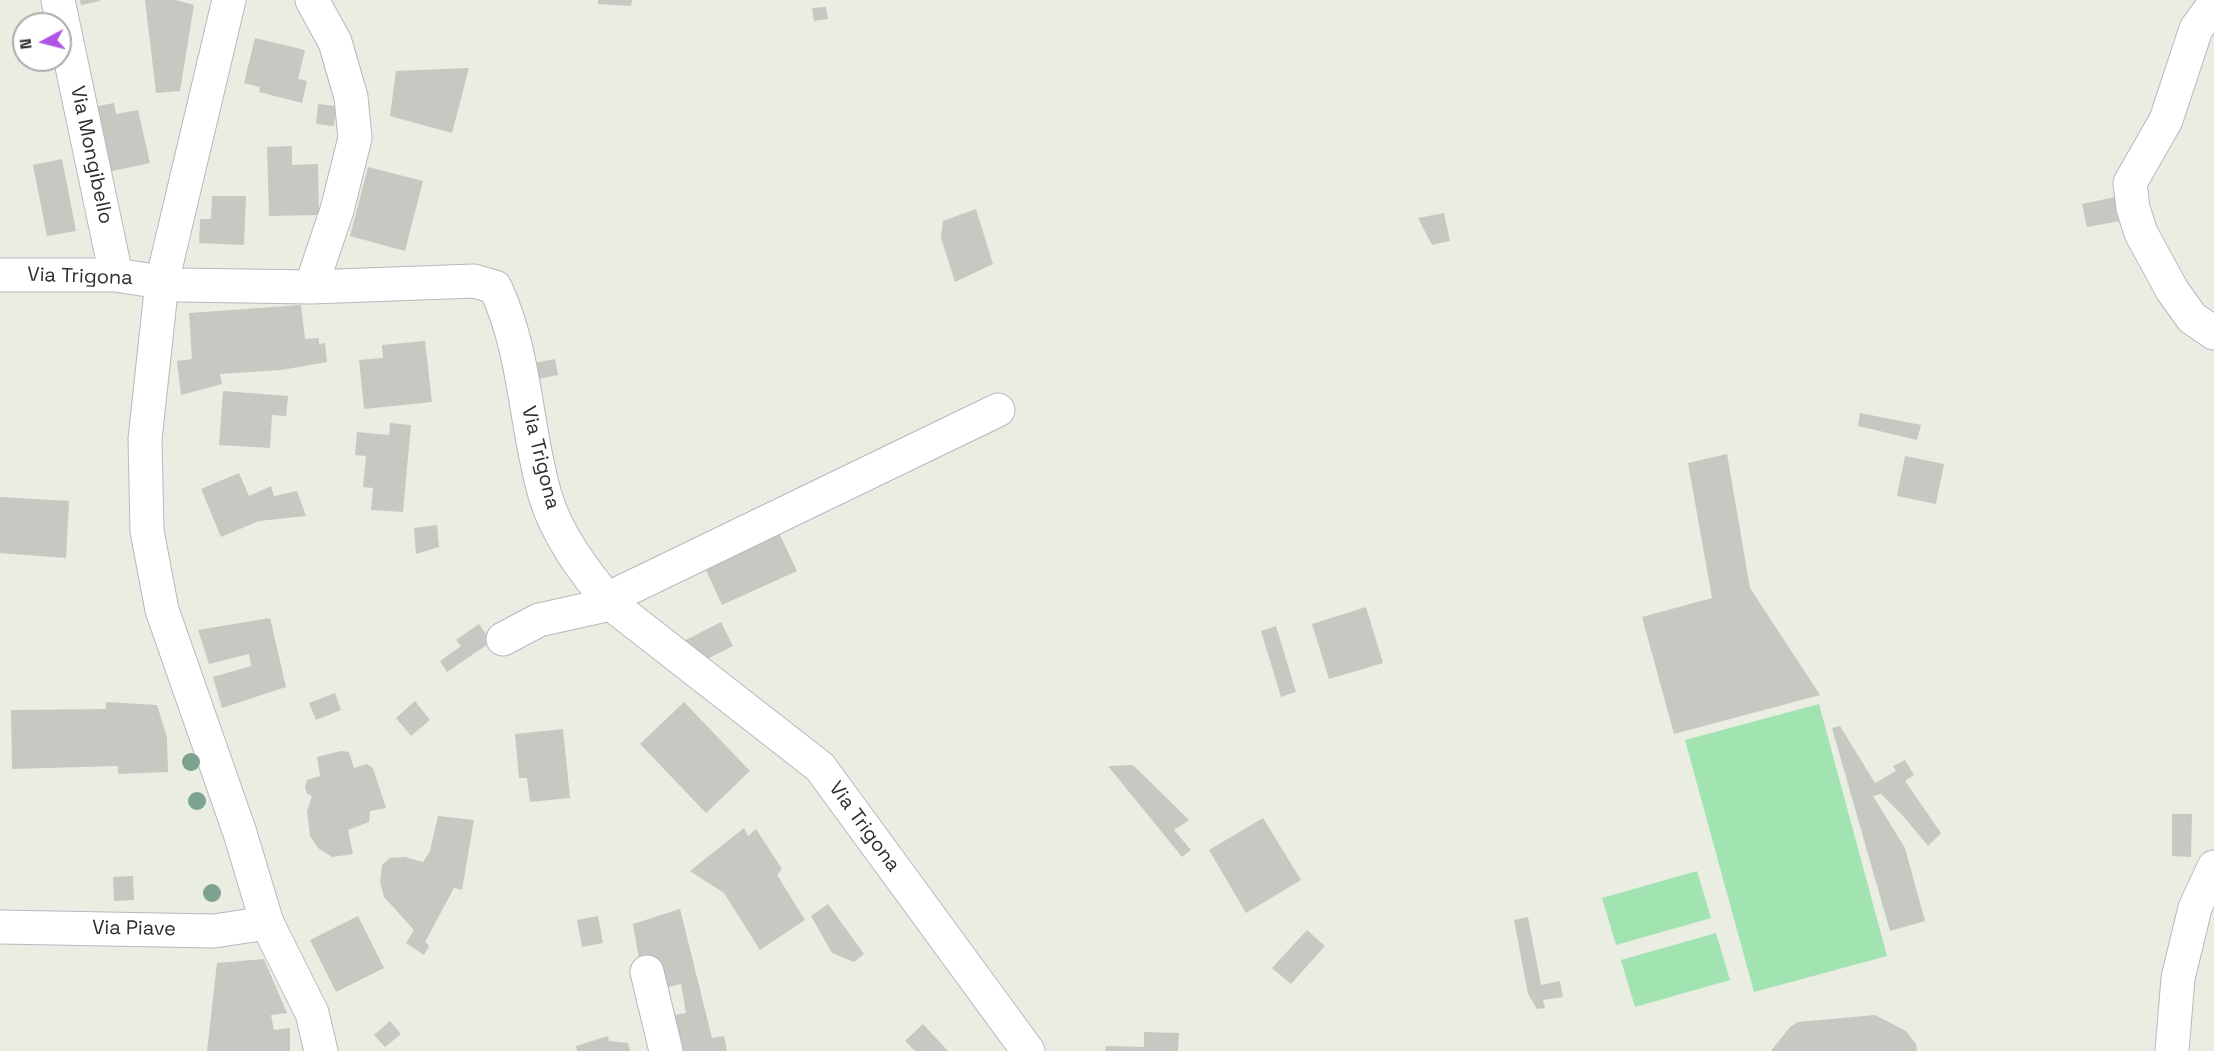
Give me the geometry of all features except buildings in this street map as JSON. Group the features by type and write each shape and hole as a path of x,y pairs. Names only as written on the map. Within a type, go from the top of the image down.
{"street":[{"name":"Via Mongibello","path":"58,0 116,275"},
{"path":"229,0 162,282 145,439 147,531 162,610 240,832 267,923 312,1013 321,1051"},
{"path":"311,287 338,210 355,138 351,97 335,42 312,0"},
{"path":"2214,4 2196,29 2166,120 2130,183 2133,208 2141,233 2172,290 2193,318 2214,333"},
{"name":"Via Trigona","path":"0,275 116,275 162,282 311,287 474,281 495,287 508,315 545,496 564,537 584,572 609,601 820,767 1028,1051"},
{"path":"503,639 539,620 609,601 998,410"},
{"path":"2172,1051 2178,978 2195,908 2214,867"},
{"name":"Via Piave","path":"0,927 214,931 267,923"},
{"path":"647,972 666,1051"}],"green space":[{"path":"1819,704 1887,956 1754,992 1685,740"},
{"path":"1697,871 1711,918 1616,945 1602,898"},
{"path":"1716,933 1730,980 1635,1007 1621,960"}]}
